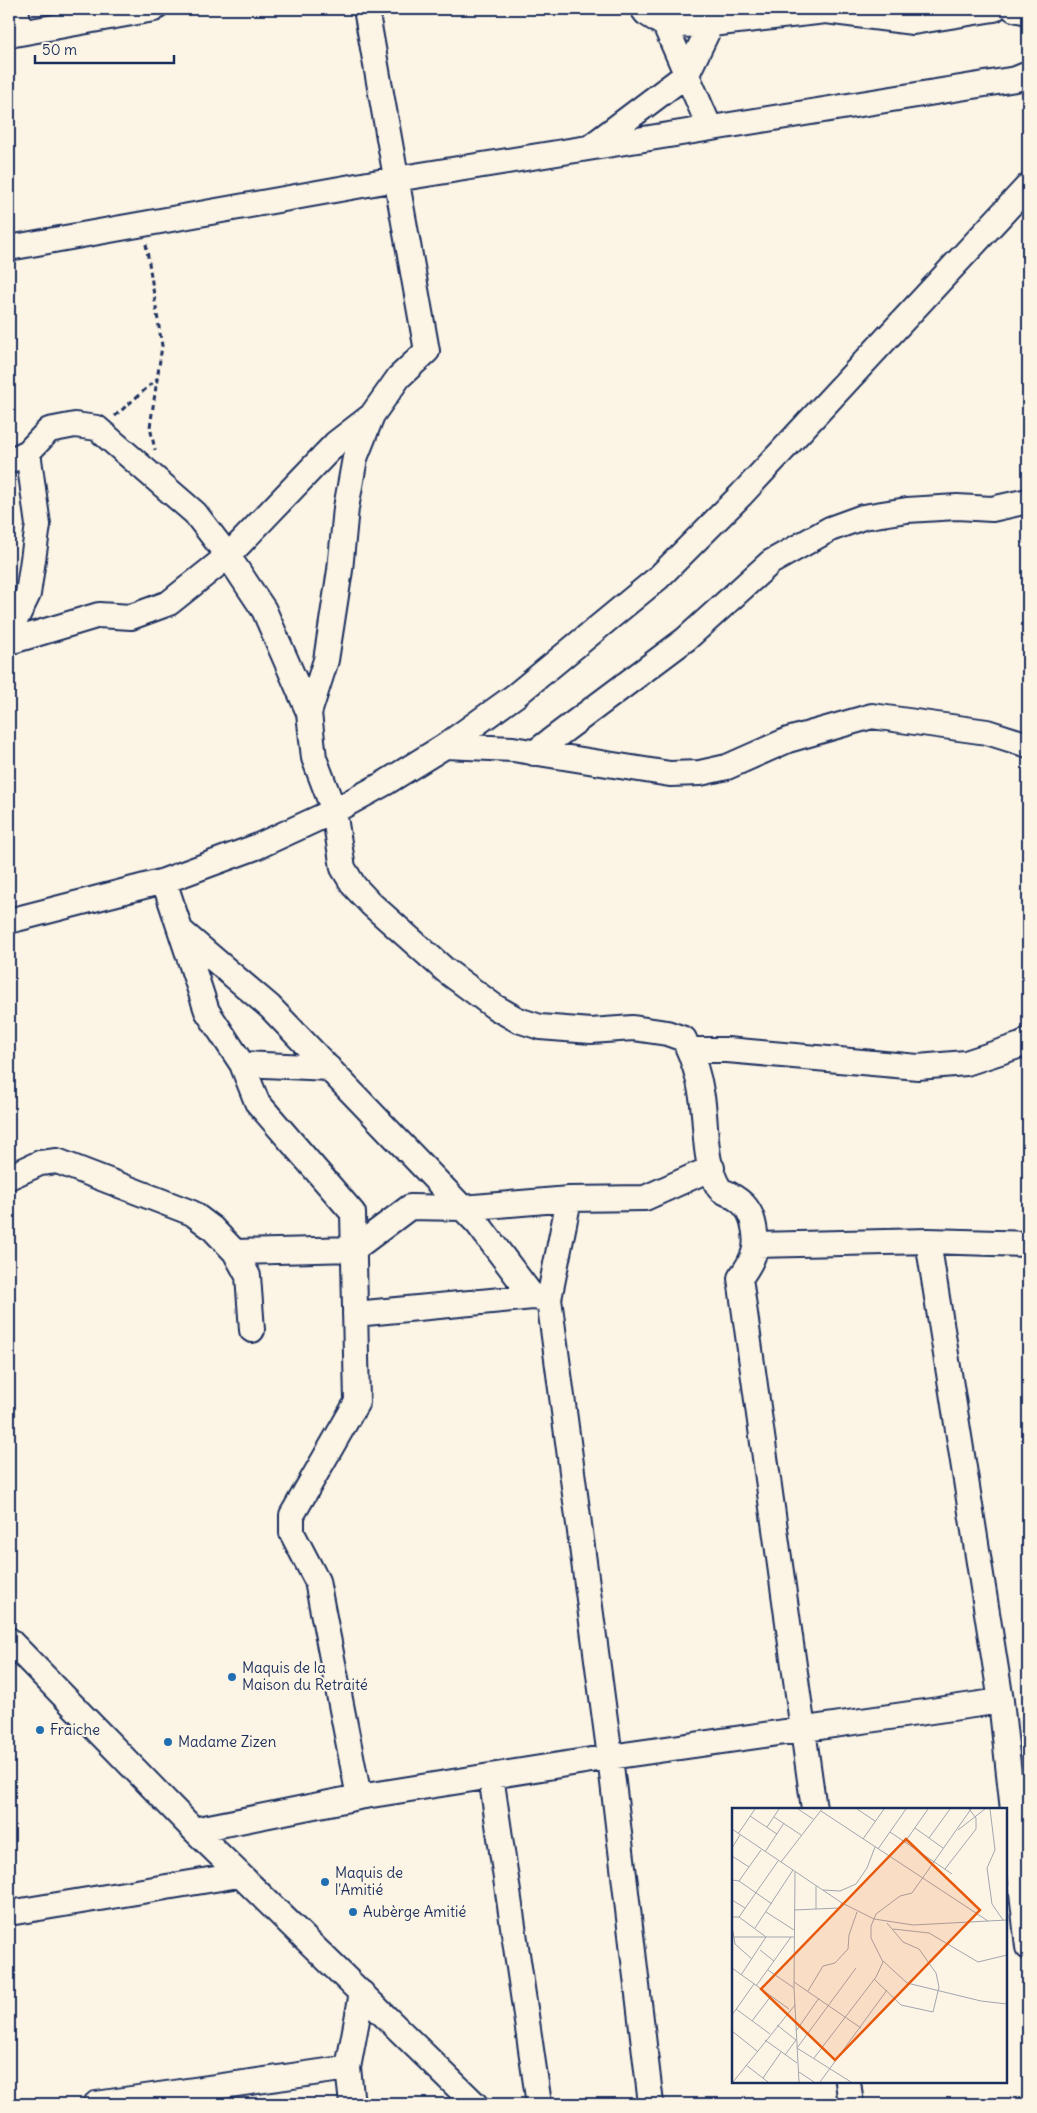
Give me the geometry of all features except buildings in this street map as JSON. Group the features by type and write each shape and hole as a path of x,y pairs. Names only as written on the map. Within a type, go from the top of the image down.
{"street":[{"path":"16,9 14,34 154,9"},
{"path":"309,714 326,660 340,570 346,508 355,458 372,415 399,377 427,351 366,9"},
{"path":"644,9 665,25 710,128"},
{"path":"665,25 710,24 826,11 913,22 994,9"},
{"path":"1014,9 1028,12"},
{"path":"590,148 688,74 710,24"},
{"path":"9,248 396,179 1016,79 1028,74"},
{"path":"9,921 164,881 256,847 334,811 385,783 445,746 516,695 658,578 741,495 1028,186"},
{"path":"9,642 99,615 131,617 169,603 228,556 336,443 372,415"},
{"path":"9,633 28,594 38,525 18,456 49,430 74,424 97,428 195,513 228,556 264,610 309,714 314,758 334,811 343,868 354,886 445,970 495,1007 518,1020 540,1027 591,1031 633,1028 666,1033 684,1039 695,1061 703,1098 707,1145 712,1168 720,1189 744,1202 752,1221 756,1246 753,1261 740,1278 814,1808"},
{"path":"534,753 686,639 771,562 830,530 862,517 907,510 957,507 992,509 1028,502"},
{"path":"445,746 513,749 670,774 700,773 727,767 788,740 872,716 987,732 1028,745"},
{"path":"164,881 207,1011 242,1064 257,1102 353,1213 357,1402 292,1515 292,1533 317,1581 360,1797"},
{"path":"180,930 270,1007 478,1224 541,1298"},
{"path":"690,1050 727,1050 918,1067 966,1063 1024,1044 1028,1040"},
{"path":"242,1064 328,1068"},
{"path":"9,1178 40,1163 57,1161 192,1213 212,1228 235,1252 248,1276 252,1330"},
{"path":"235,1252 354,1249 410,1207 462,1208 569,1199 645,1198 712,1168"},
{"path":"569,1199 541,1298 610,1757 651,2104"},
{"path":"756,1246 928,1241 1028,1244"},
{"path":"928,1241 1001,1701 1028,1947"},
{"path":"355,1314 541,1298"},
{"path":"9,1640 239,1875 475,2104"},
{"path":"194,1830 360,1797 491,1776 1001,1701"},
{"path":"491,1776 539,2104"},
{"path":"9,1913 239,1875"},
{"path":"352,2104 348,2068 362,1993"},
{"path":"96,2104 123,2102 348,2068"},
{"path":"848,2083 851,2104"}],"path":[{"path":"143,224 162,346 150,427 163,485"},
{"path":"97,428 121,412 157,379"}],"place":[{"name":"Maquis de la Maison du Retraité","path":"232,1677"},
{"name":"Fraiche","path":"40,1730"},
{"name":"Madame Zizen","path":"168,1742"},
{"name":"Maquis de l'Amitié","path":"325,1882"},
{"name":"Aubèrge Amitié","path":"353,1912"}]}
